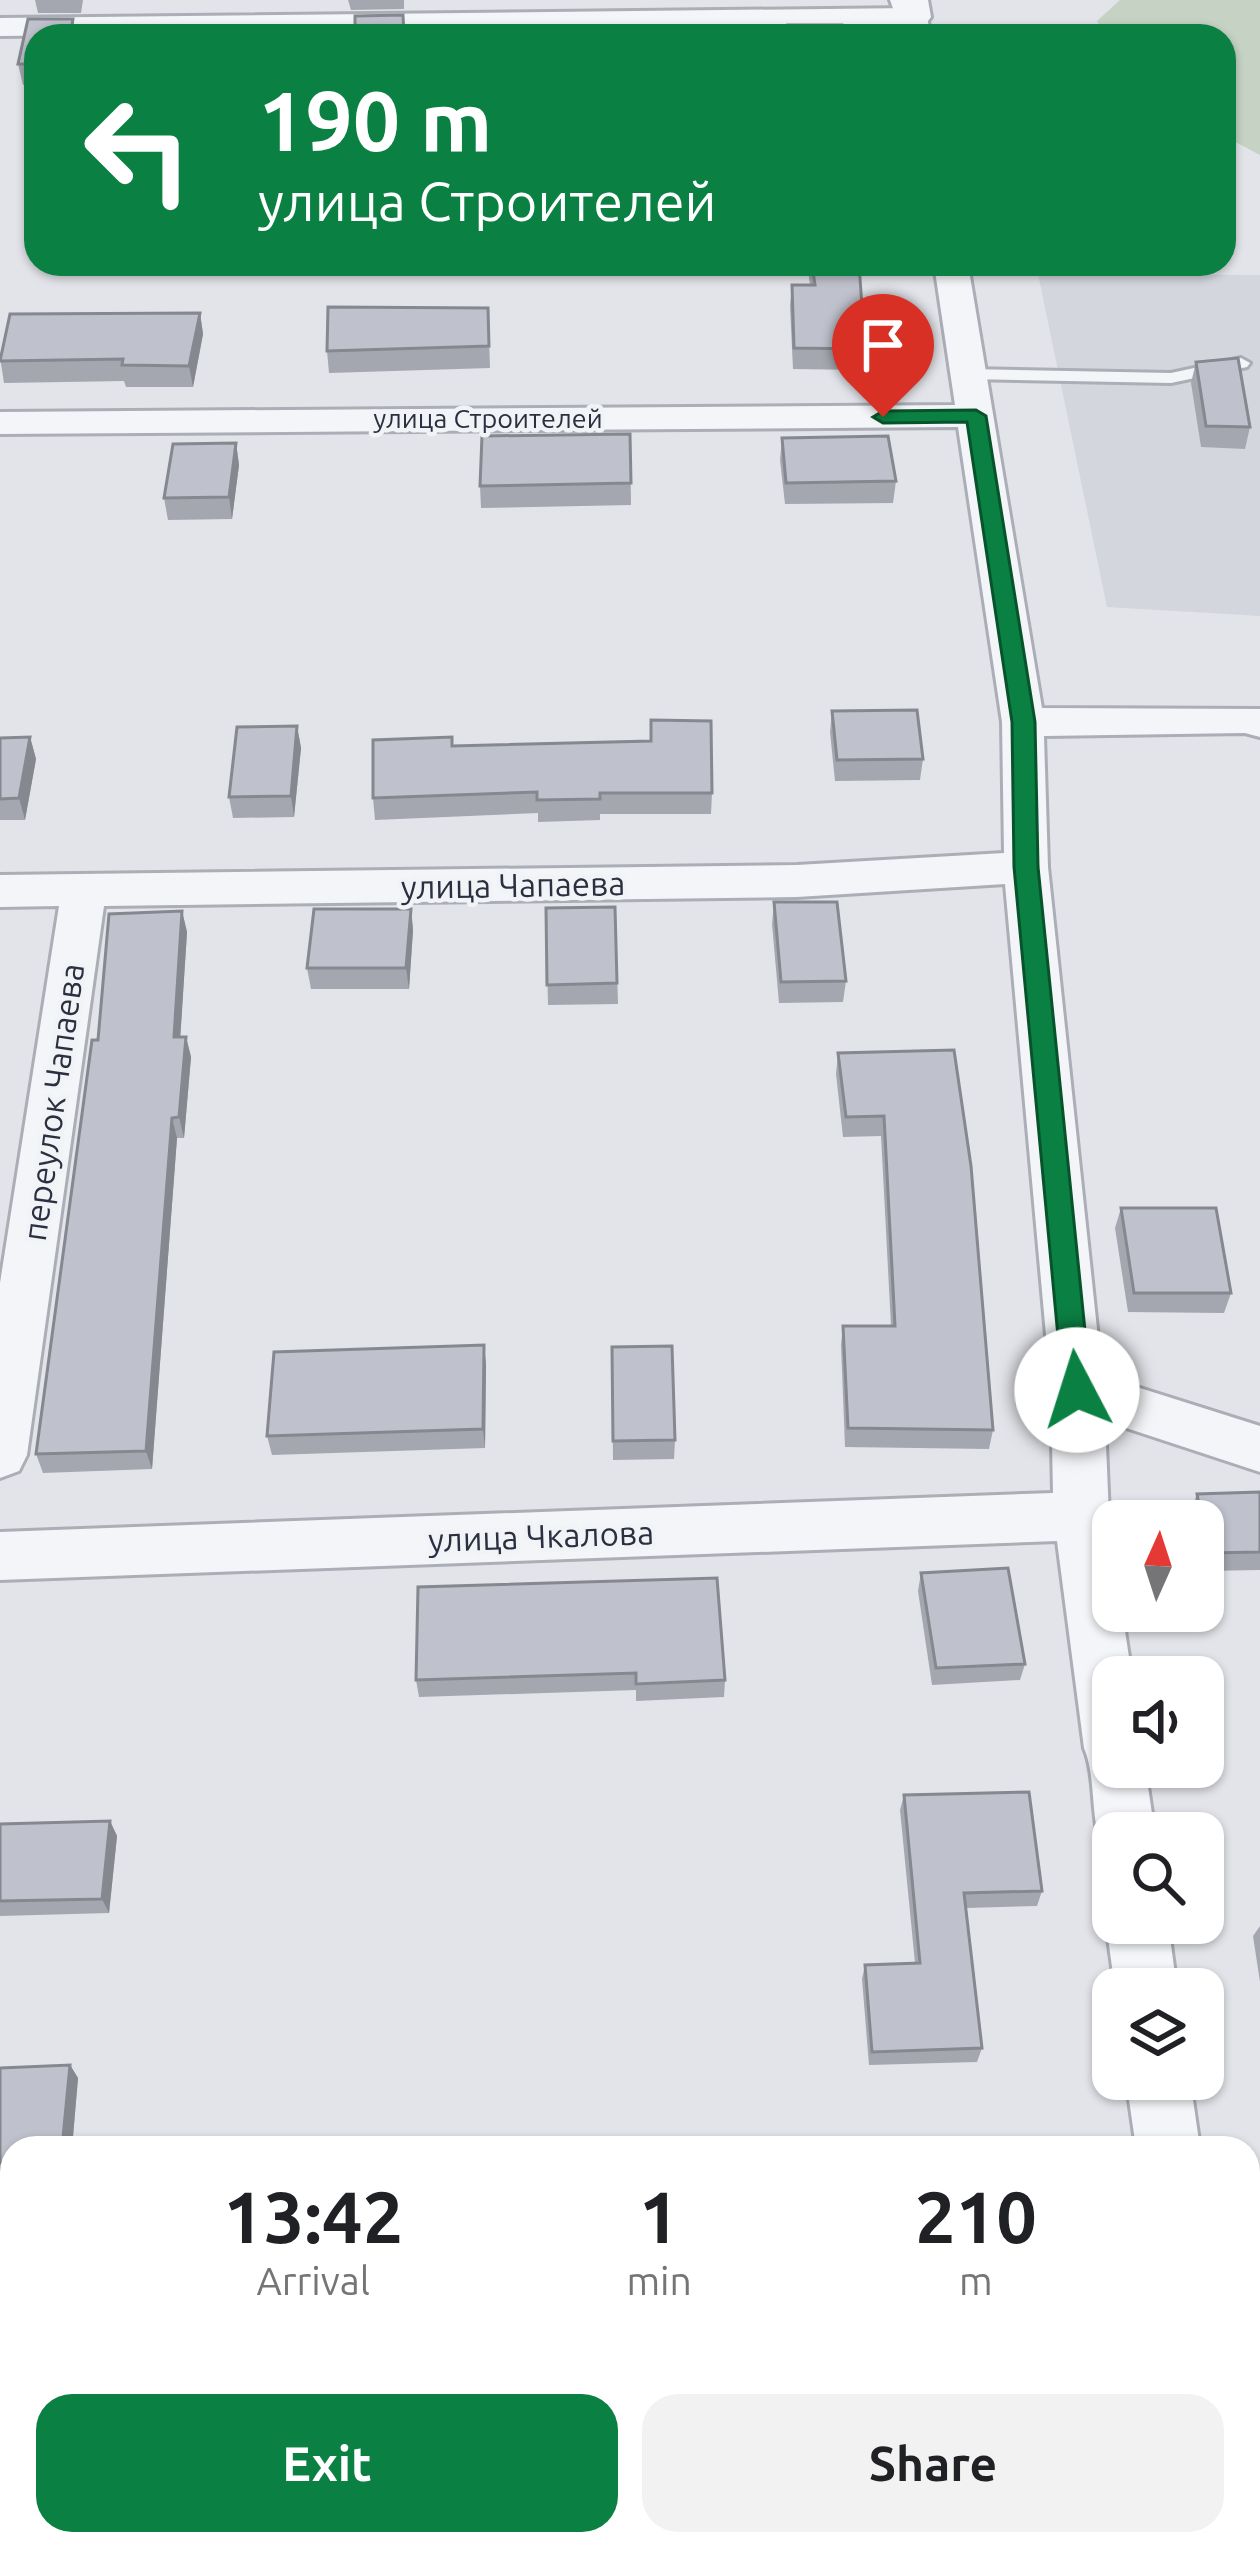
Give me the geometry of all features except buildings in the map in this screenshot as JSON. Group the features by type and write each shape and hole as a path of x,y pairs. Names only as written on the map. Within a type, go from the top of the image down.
{"street":[{"path":"304,24 912,18"},
{"path":"953,276 1023,722 1026,867 1077,1390 1081,1516 1100,1656"},
{"name":"улица Строителей","path":"0,422 972,395"},
{"path":"1023,722 1247,718 1260,723"},
{"name":"улица Чапаева","path":"0,891 797,881 1026,867"},
{"name":"переулок Чапаева","path":"0,1455 84,891"},
{"path":"1077,1390 1260,1449"},
{"name":"улица Чкалова","path":"0,1556 1081,1516"},
{"path":"1161,2100 1166,2136"}],"lane":[{"path":"972,395 1172,378 1241,363"}],"shaded area":[{"path":"1260,275 1260,616 1107,607 1038,276"}],"green space":[{"path":"1120,0 1260,0 1260,155 1236,142 1236,24 1097,21"}],"route":[{"path":"883,417 976,416 1023,722 1026,867 1077,1390"}]}
